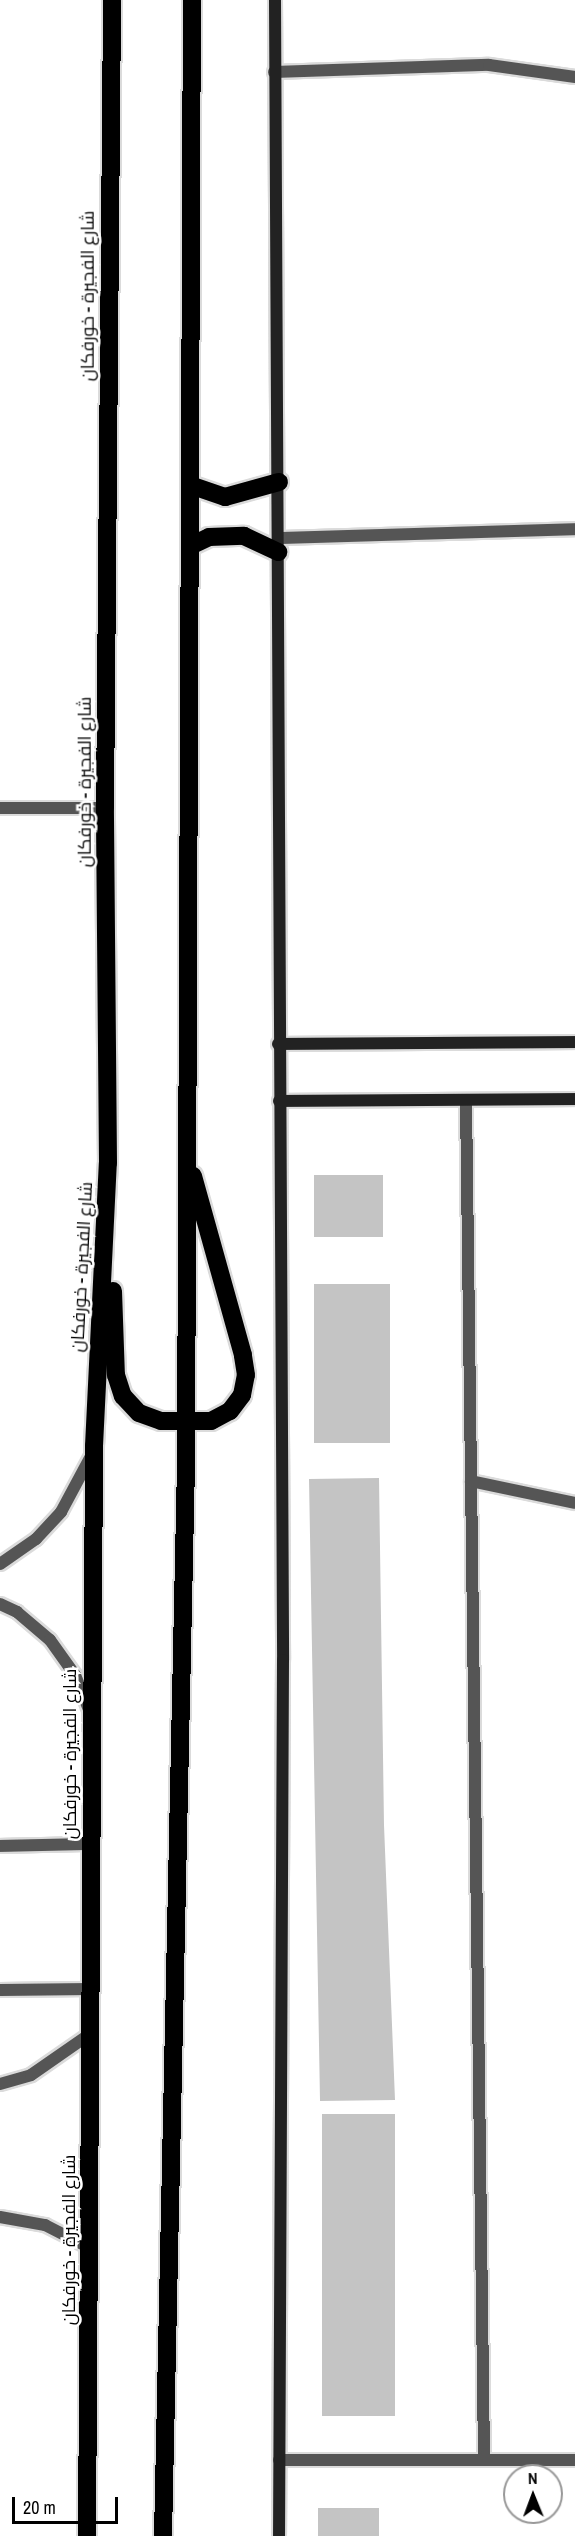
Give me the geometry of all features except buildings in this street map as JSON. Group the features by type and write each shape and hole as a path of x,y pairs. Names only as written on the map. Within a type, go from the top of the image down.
{"highway":[{"name":"شارع الفجيرة - خورفكان","path":"87,2536 94,1446 108,1163 105,808 111,0"},
{"path":"164,2536 186,1422 192,0"},
{"path":"190,486 225,497 279,482"},
{"path":"190,546 208,537 244,536 279,545"},
{"path":"108,1163 116,1375 123,1396 139,1413 161,1421 211,1421 230,1412 242,1395 246,1375 188,1155"}],"street":[{"path":"275,0 279,482 278,1044 283,1660 279,2536"},
{"path":"274,72 489,65 575,77"},
{"path":"279,545 575,529"},
{"path":"0,808 105,808"},
{"path":"278,1044 575,1042"},
{"path":"279,1101 575,1099"},
{"path":"466,1100 484,2460"},
{"path":"0,1564 36,1539 61,1512 81,1480 94,1446"},
{"path":"471,1481 575,1503"},
{"path":"0,1604 17,1612 50,1640 75,1675 91,1716"},
{"path":"0,1846 91,1844"},
{"path":"0,1990 91,1989"},
{"path":"0,2084 31,2075 90,2034"},
{"path":"0,2217 45,2225 90,2248"},
{"path":"279,2460 575,2460"}]}
